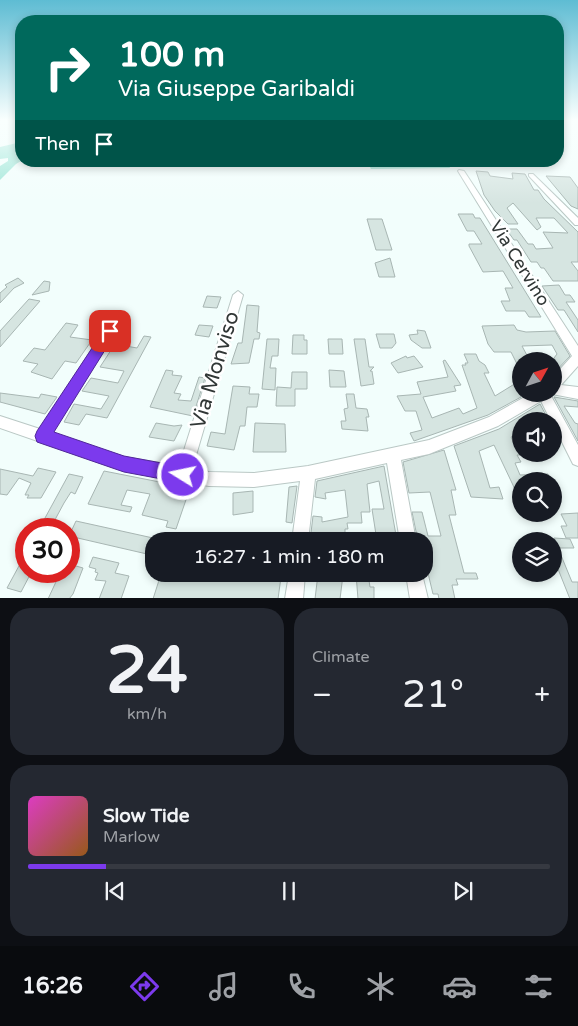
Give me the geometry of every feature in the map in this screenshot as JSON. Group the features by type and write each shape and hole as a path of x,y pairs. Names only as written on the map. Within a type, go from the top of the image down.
{"street":[{"name":"Via Cervino","path":"461,171 578,357"},
{"path":"532,175 578,223"},
{"name":"Via Monviso","path":"183,475 238,295"},
{"path":"42,436 110,331"},
{"path":"562,375 578,357"},
{"path":"562,390 578,393"},
{"path":"0,422 124,464 183,475 239,480 308,473 429,447 494,422 528,402"},
{"path":"546,402 578,459"},
{"path":"392,456 406,532"},
{"path":"301,532 308,473"},
{"path":"294,598 296,582"},
{"path":"416,582 419,598"}],"green space":[{"path":"0,147 15,147 15,165 0,180 0,166 8,161 8,158 0,159"},
{"path":"370,167 450,168 371,169"}],"building":[{"path":"476,171 488,172 490,176 513,179 512,173 525,174 534,190 538,190 544,199 578,232 578,262 571,262 578,271 578,281 553,281 544,268 541,268 537,262 531,262 517,240 514,240 506,229 517,229 528,244 533,244 536,249 553,248 543,232 568,233 554,218 536,218 541,227 537,230 513,203 507,208 518,224 508,224 495,211 484,195"},
{"path":"546,176 570,177 578,188 578,209 571,206"},
{"path":"458,214 473,214 475,218 480,218 541,317 529,317 525,311 506,311 501,301 510,301 505,288 513,288 503,271 483,272 469,246 469,244 482,244 474,231 467,231"},
{"path":"367,219 382,219 392,250 376,250"},
{"path":"390,258 395,277 379,277 375,263"},
{"path":"18,278 24,283 14,288 0,303 0,293 7,287 5,285"},
{"path":"44,281 50,282 49,291 32,295"},
{"path":"559,285 565,295 570,295 575,302 566,302 578,320 578,332 564,310 558,310 542,286"},
{"path":"207,296 221,297 217,308 203,307"},
{"path":"29,299 40,301 0,347 0,331"},
{"path":"247,305 259,306 257,332 260,333 259,339 254,339 249,363 231,364 238,343 242,343"},
{"path":"66,323 78,325 70,337 92,340 76,363 65,361 52,379 31,372 38,364 23,361 34,348 45,350"},
{"path":"199,325 213,326 209,337 195,335"},
{"path":"514,325 517,330 526,332 555,331 570,356 562,364 562,352 556,352 552,345 522,346 525,352 512,352 512,354 511,352 494,352 488,344 482,326"},
{"path":"417,330 425,331 431,348 422,348 411,340 409,335 418,334"},
{"path":"376,334 394,334 396,343 392,348 380,348"},
{"path":"293,335 304,335 304,340 307,340 307,354 292,354"},
{"path":"144,336 151,337 107,418 86,414 79,425 64,422 74,404 101,409 109,396 82,391 91,378 118,383 124,371 100,367 115,344 137,348"},
{"path":"267,339 279,339 278,356 272,356 270,368 276,368 275,390 262,389"},
{"path":"328,339 342,339 343,354 329,354"},
{"path":"354,339 365,339 369,367 374,367 370,371 372,371 374,384 361,386"},
{"path":"464,354 476,354 489,373 484,373 495,396 512,386 512,402 488,415 414,441 410,433 422,430 416,411 405,411 397,396 421,394 417,382 448,377 443,361 445,360 461,385 454,386 456,391 423,397 432,418 459,408 463,414 477,408 462,365 468,363"},
{"path":"406,356 407,358 414,356 423,367 398,373 391,363"},
{"path":"166,370 173,371 172,375 182,376 174,393 181,394 178,400 191,401 199,377 205,378 193,416 150,407"},
{"path":"329,370 344,371 346,387 330,387"},
{"path":"292,372 307,372 307,389 295,389 295,406 276,406 277,387 291,388"},
{"path":"233,386 250,387 249,394 259,394 257,407 247,407 245,426 240,426 234,450 207,446 211,432 225,434"},
{"path":"0,393 39,398 41,394 57,397 45,414 0,402"},
{"path":"346,394 354,394 356,408 367,409 369,417 366,417 368,431 342,429 341,421 346,421 344,409 348,408"},
{"path":"562,398 578,401 578,407 564,406 575,423 578,424 578,441 557,402 562,402"},
{"path":"540,404 544,412 527,412"},
{"path":"512,421 512,462 521,462 515,463 519,472 512,472 512,483 494,445 479,451 490,488 499,487 503,499 471,497 454,446 499,429"},
{"path":"156,423 174,426 182,425 174,441 149,437"},
{"path":"255,423 285,424 286,452 253,452"},
{"path":"444,450 456,490 451,490 456,515 449,515 464,573 476,573 478,579 456,579 458,585 452,585 455,598 439,598 438,594 433,594 430,582 433,582 433,536 441,536 430,492 409,493 403,462"},
{"path":"384,466 395,532 376,532 372,509 384,509 379,481 367,484 370,512 361,512 362,523 347,523 348,529 345,529 345,532 311,532 313,516 322,517 322,522 348,517 345,490 325,493 326,499 315,497 317,481"},
{"path":"38,468 56,472 41,498 27,498 29,495 25,495 31,483 19,478 7,495 0,494 0,469 33,476"},
{"path":"104,471 190,488 176,529 166,527 168,521 142,515 150,494 127,490 121,505 132,507 130,512 88,504"},
{"path":"69,474 83,477 75,494 71,492 56,518 45,518"},
{"path":"297,486 292,523 286,522 289,487"},
{"path":"253,491 253,512 233,515 233,493"},
{"path":"412,512 422,512 427,532 416,532"},
{"path":"578,513 578,538 566,538 561,526 567,526 562,514"},
{"path":"80,522 145,536 145,554 80,539"},
{"path":"562,538 570,539 574,548 562,548"},
{"path":"93,557 119,563 115,573 129,576 121,598 99,598 106,581 95,580 98,573 95,572 96,569 89,567"},
{"path":"562,558 572,582 578,582 578,598 570,598 562,579"},
{"path":"15,573 15,583 26,583 21,592 7,588"},
{"path":"158,582 280,582 278,598 153,598"},
{"path":"317,582 342,582 340,598 315,598"},
{"path":"357,582 369,582 370,587 374,587 374,598 358,598"},
{"path":"55,583 77,583 70,598 48,598"}],"route":[{"path":"110,331 42,436 124,464 183,475"}]}
